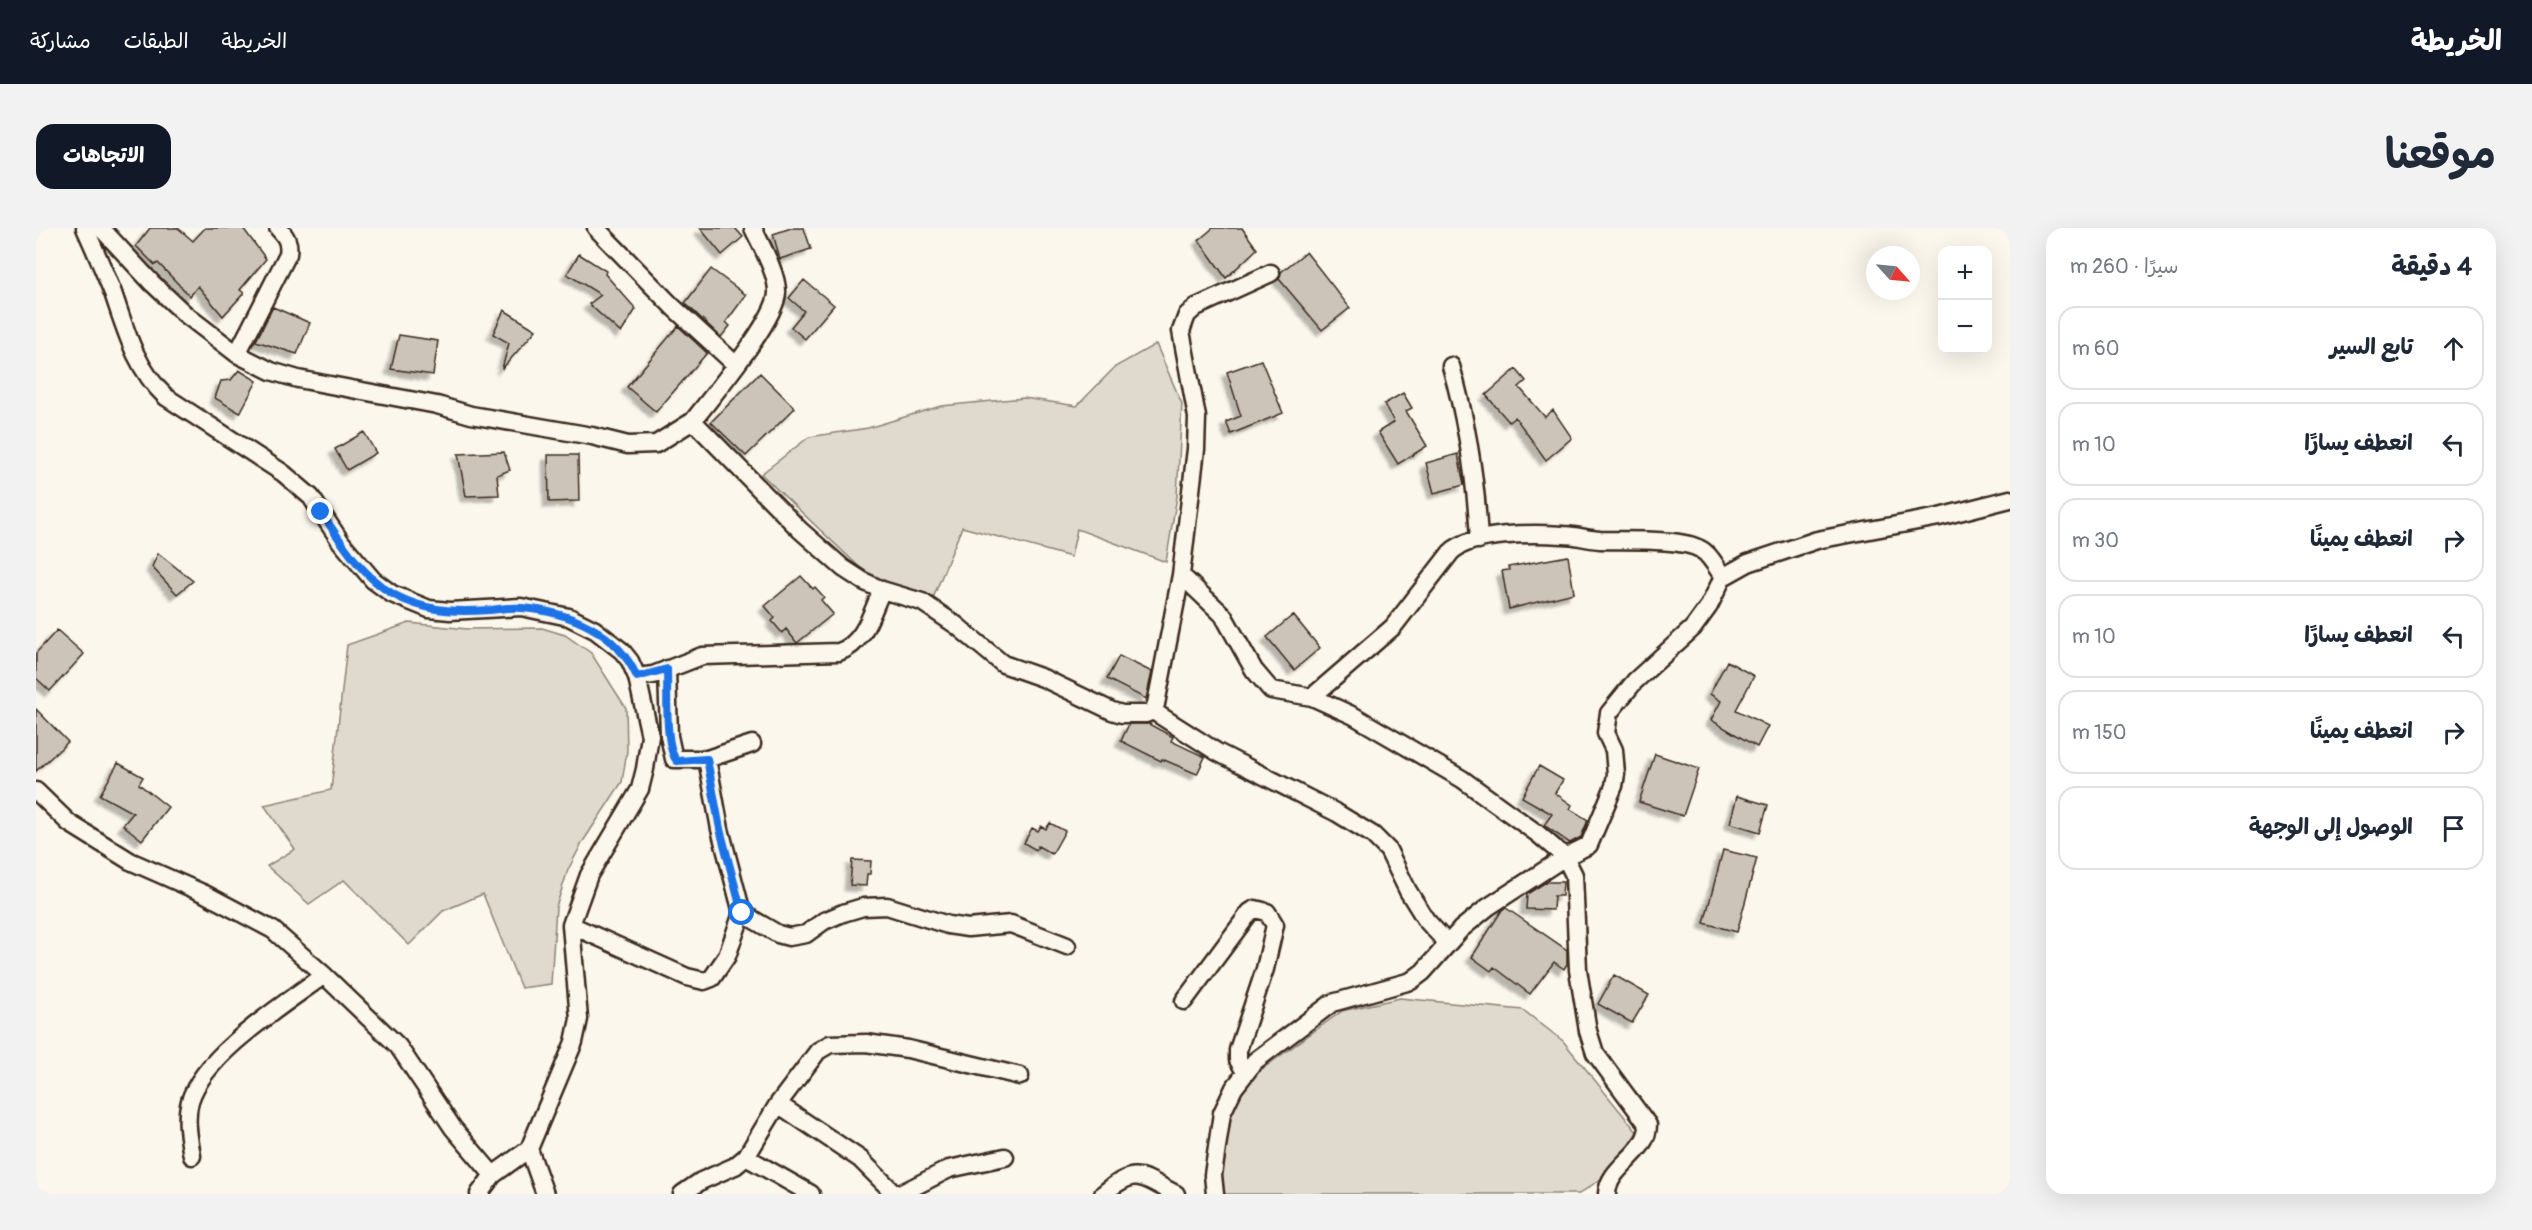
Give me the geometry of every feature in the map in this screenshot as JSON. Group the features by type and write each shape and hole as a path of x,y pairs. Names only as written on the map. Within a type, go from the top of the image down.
{"street":[{"path":"86,228 133,350 154,386 165,397 267,461 311,497 341,542 373,580 404,600 429,609 450,611 521,607 578,620 622,651 630,661 637,677 650,736 645,769 640,789 589,875 571,925 579,1018 574,1042 529,1149 493,1175 479,1194"},
{"path":"100,228 160,290 237,354 271,371 298,379 437,405 471,415 592,436 628,445 656,444 693,421 736,365 768,317 777,293 776,282 753,228"},
{"path":"237,354 288,254 290,246 278,228"},
{"path":"596,228 673,307 736,365"},
{"path":"693,421 800,530 843,568 863,581 882,590 922,602 957,625 1003,664 1043,678 1118,713 1146,714 1153,711 1160,694 1181,575 1196,449 1197,417 1183,348 1182,326 1187,315 1196,307 1271,273"},
{"path":"1451,366 1474,480 1479,540"},
{"path":"1215,1194 1213,1175 1220,1123 1228,1098 1245,1071 1268,1051 1332,1004 1411,981 1423,972 1461,929 1488,907 1565,857 1589,845 1614,786 1616,762 1614,750 1606,733 1609,713 1635,681 1694,628 1709,606 1723,577 1748,563 1816,540 1939,517 2010,499"},
{"path":"1312,697 1393,627 1456,548 1479,540 1523,534 1558,534 1598,540 1683,544 1702,550 1723,577"},
{"path":"1181,575 1216,606 1254,670 1267,687 1275,692 1312,697 1354,716 1462,779 1538,834 1565,857 1574,875 1578,970 1588,1031 1595,1053 1648,1125 1642,1142 1612,1176 1607,1194"},
{"path":"637,677 702,656 786,655 839,652 848,649 860,638 882,590"},
{"path":"667,669 669,735 673,756 677,761 707,759 752,744"},
{"path":"1153,711 1218,752 1336,813 1382,842 1426,920 1448,944"},
{"path":"571,925 687,977 704,981 712,978 727,956 742,913 720,829 707,759"},
{"path":"36,791 69,823 130,861 205,894 273,930 398,1046 453,1128 493,1175"},
{"path":"742,913 778,934 789,937 806,934 824,921 843,913 863,907 887,906 948,925 968,928 1011,924 1067,946"},
{"path":"1184,1001 1250,912 1255,909 1267,912 1275,925 1265,969 1238,1050 1238,1060 1245,1071"},
{"path":"192,1156 188,1110 201,1080 213,1062 266,1018 324,975"},
{"path":"682,1194 746,1157 778,1104 818,1052 830,1044 866,1043 908,1048 1020,1076"},
{"path":"778,1104 860,1159 895,1194"},
{"path":"529,1149 545,1194"},
{"path":"746,1157 803,1192"},
{"path":"900,1194 949,1169 1005,1157"},
{"path":"1103,1194 1116,1183 1130,1176 1148,1179 1176,1194"}],"shaded area":[{"path":"1156,344 1182,404 1177,496 1166,562 1077,529 1071,557 962,527 933,598 871,578 761,474 809,437 868,428 941,406 1024,398 1077,406 1115,367"},
{"path":"409,623 467,629 542,628 565,635 591,653 626,708 627,751 622,782 582,843 568,870 556,907 551,984 521,988 483,894 443,911 409,945 344,880 309,904 267,866 295,849 264,805 331,790 347,645"},
{"path":"1400,998 1523,1010 1563,1041 1637,1132 1611,1172 1579,1194 1217,1194 1227,1126 1247,1080 1342,1011"}],"building":[{"path":"150,228 178,228 193,241 205,228 243,228 266,259 240,290 244,293 223,316 198,286 190,296 158,263 155,265 136,246"},
{"path":"700,228 735,228 743,237 722,255"},
{"path":"791,228 804,228 811,249 780,259 773,234"},
{"path":"1213,228 1242,228 1257,249 1226,278 1199,240"},
{"path":"1306,252 1350,308 1322,330 1279,279 1281,272"},
{"path":"579,254 606,271 605,274 636,309 621,333 589,304 601,295 567,274"},
{"path":"711,269 746,295 726,322 730,326 721,337 685,303"},
{"path":"804,280 834,305 805,339 791,327 804,311 789,298"},
{"path":"273,307 310,323 297,354 256,341"},
{"path":"504,310 536,330 502,369 509,343 493,334"},
{"path":"678,326 707,353 656,412 627,387"},
{"path":"399,335 438,341 433,375 391,369"},
{"path":"1261,360 1283,413 1231,434 1226,422 1241,416 1227,372"},
{"path":"1516,369 1526,381 1519,387 1545,417 1553,410 1572,438 1546,460 1515,417 1509,422 1486,395"},
{"path":"239,370 257,381 240,413 215,398 221,381 231,380"},
{"path":"760,373 795,408 746,456 711,422"},
{"path":"1403,393 1412,408 1406,411 1427,446 1398,464 1378,432 1394,422 1384,404"},
{"path":"364,432 376,453 347,470 335,449"},
{"path":"504,452 510,470 497,475 499,495 466,496 458,454"},
{"path":"1458,454 1464,485 1434,493 1426,463"},
{"path":"548,455 578,455 579,501 549,502"},
{"path":"158,553 193,581 177,594 152,567"},
{"path":"1568,556 1574,593 1509,609 1502,571 1509,570 1508,567"},
{"path":"801,576 824,597 821,600 833,614 797,643 786,629 782,633 772,621 775,618 765,606"},
{"path":"1293,615 1320,648 1294,670 1267,637"},
{"path":"57,630 84,654 50,691 36,678 36,653"},
{"path":"1119,656 1152,672 1146,699 1107,679"},
{"path":"1727,661 1754,676 1736,710 1768,726 1757,747 1711,720 1721,701 1710,694"},
{"path":"36,709 68,742 36,771"},
{"path":"1129,724 1149,724 1173,737 1171,741 1205,757 1197,774 1162,759 1161,761 1121,741"},
{"path":"1655,754 1699,769 1683,816 1639,802"},
{"path":"118,763 143,777 139,784 168,807 142,840 123,825 133,813 100,795"},
{"path":"1539,766 1563,780 1555,793 1572,805 1570,809 1588,820 1581,837 1570,843 1544,825 1552,814 1522,797"},
{"path":"1737,796 1768,805 1760,832 1730,823"},
{"path":"1050,823 1065,831 1052,854 1038,846 1036,850 1024,843 1032,828 1038,831 1041,826 1046,829"},
{"path":"1723,850 1757,858 1737,932 1704,923"},
{"path":"852,860 871,861 866,886 850,885"},
{"path":"1546,882 1563,882 1562,896 1554,896 1553,910 1526,909 1527,894"},
{"path":"1506,908 1567,950 1567,964 1564,969 1554,962 1530,994 1494,967 1491,971 1472,957 1502,910"},
{"path":"1614,975 1649,995 1632,1023 1598,1004"}],"route":[{"path":"321,512 341,542 373,580 404,600 429,609 472,611 521,607 569,617 609,639 630,661 637,677 653,675 667,669 669,735 672,755 677,761 707,759 720,829 742,913"}]}
